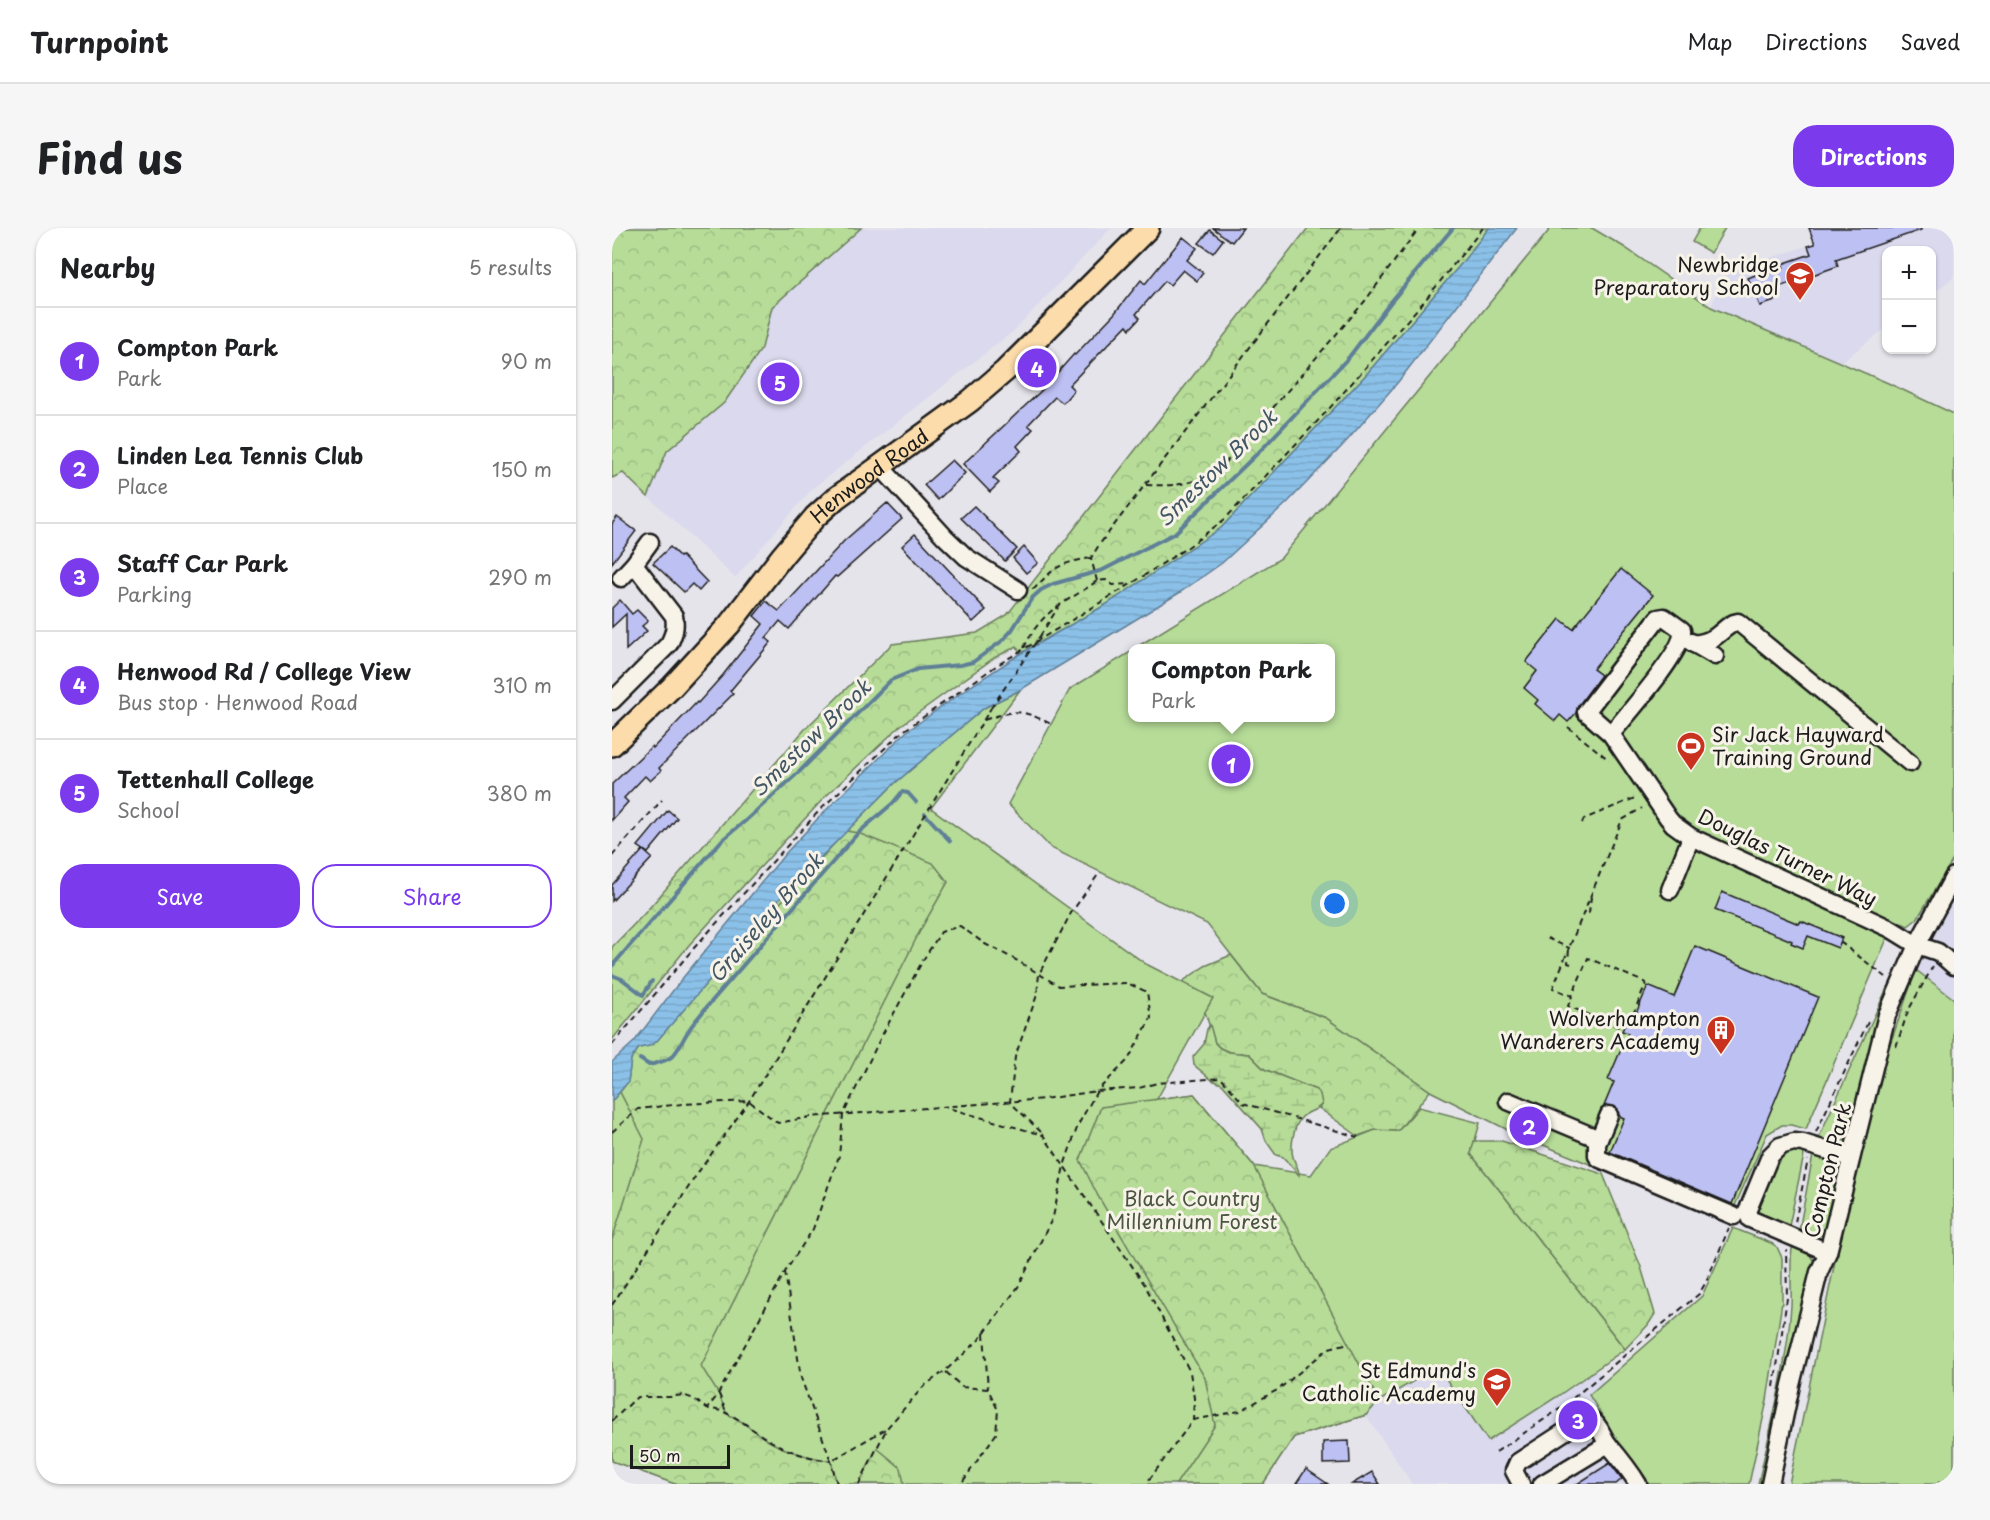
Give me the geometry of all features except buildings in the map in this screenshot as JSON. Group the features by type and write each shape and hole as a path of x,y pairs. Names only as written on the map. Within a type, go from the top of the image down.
{"main road":[{"name":"Henwood Road","path":"612,745 672,687 729,625 815,518 836,498 970,401 1005,371 1148,228"}],"street":[{"path":"879,465 945,537 966,556 1018,590"},
{"path":"621,578 650,542"},
{"path":"612,701 669,644 674,635 674,616 634,564"},
{"name":"Douglas Turner Way","path":"1688,641 1682,630 1664,617 1658,618 1586,712 1611,734 1668,818 1692,837 1891,929 1917,945 1938,952 1954,966"},
{"path":"1611,734 1672,657 1688,641 1705,642 1731,624 1738,622 1780,648 1910,764"},
{"path":"1688,641 1715,656"},
{"path":"1670,890 1692,837"},
{"name":"Compton Park","path":"1770,1484 1791,1384 1819,1272 1828,1252 1887,1015 1917,945 1954,876"},
{"path":"1508,1101 1599,1139"},
{"path":"1609,1115 1596,1151 1600,1159 1734,1216"},
{"path":"1828,1252 1750,1219 1747,1212 1770,1156 1780,1146 1794,1142 1803,1143 1851,1158"},
{"path":"1521,1484 1514,1471 1518,1462 1586,1420 1595,1422 1608,1444 1619,1455 1638,1484"},
{"path":"1542,1484 1608,1444"}],"path":[{"path":"1018,590 1035,588 1054,568 1091,558 1341,228"},
{"path":"1145,485 1176,486 1196,481 1221,468 1365,302 1419,228"},
{"path":"612,1045 693,949 841,788 902,732 996,666 1131,584 1188,547 1225,519 1328,410 1426,299 1483,228"},
{"path":"1091,558 1097,581"},
{"path":"1024,648 1036,625 1045,615 1097,581 1106,580 1113,585 1131,584"},
{"path":"612,1305 697,1174 749,1101 984,720 1060,604"},
{"path":"984,720 1011,711 1026,712 1051,724"},
{"path":"1568,727 1614,764"},
{"path":"1582,824 1584,819 1644,794"},
{"path":"612,856 662,800"},
{"path":"1572,996 1553,988 1569,948 1622,820 1650,803"},
{"path":"1010,1102 1015,1057 1037,995 1039,974 1071,913 1100,872"},
{"path":"1591,894 1589,913 1591,913"},
{"path":"707,1409 785,1272 813,1229 839,1156 843,1115 880,1040 923,960 941,932 960,926 985,944 1059,986 1127,983 1147,992 1151,1018 1128,1060 1097,1091 1078,1125 1064,1167 1053,1217 1018,1287 978,1341 945,1371 924,1386 887,1428 859,1484"},
{"path":"1546,938 1569,948"},
{"path":"1840,942 1887,977"},
{"path":"1893,1055 1908,1011 1926,974 1936,962 1917,945"},
{"path":"1569,948 1568,963 1571,964"},
{"path":"1588,958 1646,983 1632,1017 1626,1015 1621,1028 1568,1006 1572,996 1588,958"},
{"path":"1818,1128 1872,1013"},
{"path":"612,1132 638,1109 682,1104 749,1101 778,1123 810,1117 1044,1099 1097,1091 1139,1088 1157,1083 1221,1078 1243,1103 1358,1137"},
{"path":"1010,1102 1043,1134 1145,1285 1190,1372 1194,1398 1193,1420 1146,1484"},
{"path":"945,1107 1043,1134"},
{"path":"1794,1227 1809,1154"},
{"path":"1496,1452 1569,1402 1699,1294 1734,1216"},
{"path":"1773,1395 1787,1298 1786,1249"},
{"path":"785,1272 801,1378 837,1484"},
{"path":"961,1484 996,1434 998,1410 988,1389 984,1333"},
{"path":"1193,1420 1240,1411 1279,1389 1329,1348 1348,1343"},
{"path":"945,1371 962,1386 988,1389"},
{"path":"718,1393 727,1414"},
{"path":"612,1421 637,1396 683,1395 694,1399 707,1409 741,1419 767,1439 790,1451 831,1461 887,1428"}],"shaded area":[{"path":"612,228 1111,228 1016,329 812,489 735,578 623,473"},
{"name":"Newbridge Preparatory School","path":"1861,228 1954,228 1954,277 1936,291 1936,246 1882,246 1882,331 1840,363 1711,307 1725,273"},
{"path":"1954,892 1954,999 1916,970 1924,948"},
{"name":"St Edmund's Catholic Academy","path":"1438,1367 1449,1382 1558,1396 1596,1369 1671,1484 1412,1484 1366,1415 1379,1401"}],"green space":[{"path":"612,228 861,228 772,307 762,348 724,403 667,451 648,497 623,473 612,478"},
{"path":"1308,228 1489,228 1364,377 1221,528 1107,604 1020,654 1017,646 994,658 900,726 824,798 689,945 612,1040 612,947 644,914 805,729 892,644 977,633 1007,615"},
{"name":"Sir Jack Hayward Training Ground","path":"1551,228 1592,228 1624,247 1711,307 1954,414 1954,858 1917,919 1908,926 1895,920 1806,1129 1782,1125 1767,1134 1733,1210 1686,1204 1512,1132 1430,1091 1326,1018 1262,994 1207,924 1051,848 1008,804 1070,689 1128,653 1128,722 1335,722 1335,644 1141,644 1281,558"},
{"path":"1700,228 1725,228 1711,253 1692,242"},
{"path":"1020,690 931,808 1146,964 1213,998 1157,1099 1194,1094 1254,1166 1311,1175 1330,1148 1375,1130 1398,1131 1419,1107 1480,1123 1471,1154 1625,1349 1488,1441 1438,1367 1379,1401 1366,1415 1294,1437 1263,1484 675,1484 612,1461 612,1101 628,1082 631,1059 656,1042 782,896 894,784 984,708"},
{"path":"846,831 858,833 933,863 948,882 922,927 701,1366 718,1393 727,1414 782,1448 831,1461 837,1484 675,1484 612,1461 612,1240 644,1139 620,1092 628,1082 631,1059 639,1048 656,1042 704,986"},
{"path":"1231,955 1262,994 1326,1018 1430,1091 1398,1131 1375,1130 1358,1136 1319,1108 1322,1104 1316,1090 1264,1069 1249,1054 1229,1052 1215,1043 1205,1012 1213,998 1182,982 1205,966"},
{"path":"1916,970 1954,999 1954,1480 1937,1484 1789,1484 1839,1242 1881,1070"},
{"path":"1894,987 1846,1139 1836,1143 1818,1139 1887,988"},
{"path":"1210,1025 1215,1043 1220,1048 1229,1052 1249,1054 1264,1069 1316,1090 1320,1094 1322,1104 1302,1117 1293,1136 1292,1152 1299,1175 1283,1157 1276,1155 1266,1141 1262,1129 1222,1084 1212,1080 1194,1065 1193,1057 1204,1044"},
{"name":"Black Country Millennium Forest","path":"1194,1094 1254,1166 1379,1401 1366,1415 1294,1437 1263,1484 1176,1484 1215,1425 1205,1378 1098,1196 1080,1160 1101,1107"},
{"path":"1474,1141 1502,1141 1603,1174 1641,1267 1655,1314 1648,1325 1625,1349 1471,1154"},
{"path":"1792,1150 1803,1152 1804,1155 1789,1226 1756,1213 1755,1207 1779,1156"},
{"path":"1813,1155 1834,1162 1839,1170 1825,1232 1815,1237 1799,1231"},
{"path":"1733,1228 1771,1243 1777,1247 1782,1258 1782,1302 1767,1400 1749,1484 1648,1484 1627,1456 1589,1395 1702,1296"},
{"path":"1793,1246 1810,1255 1815,1263 1767,1484 1758,1484 1786,1351 1791,1306"},
{"path":"877,1448 901,1468 904,1484 859,1484"}],"water":[{"path":"1489,228 1517,228 1398,382 1345,443 1287,503 1222,563 1179,593 1020,690 984,708 894,784 782,896 656,1042 639,1048 631,1059 628,1082 612,1101 612,1062 634,1042 681,980 785,854 822,814 906,732 1020,654 1107,604 1221,528 1364,377"}],"waterway":[{"name":"Smestow Brook","path":"612,966 722,840 801,770 891,680 918,669 973,662 1002,641 1012,630 1032,598 1041,590 1053,584 1103,570 1175,533 1263,448 1349,357 1390,303 1453,228"},
{"name":"Graiseley Brook","path":"640,1059 649,1065 665,1061 674,1055 705,1009 858,833 893,803 902,792 908,793 916,802"},
{"name":"Graiseley Brook","path":"925,814 950,841"},
{"path":"612,975 622,979 643,995 652,981"}],"place":[{"name":"Newbridge Preparatory School","path":"1800,302"},
{"name":"Henwood Rd / College View","path":"1037,368"},
{"name":"Tettenhall College","path":"780,382"},
{"name":"Compton Park","path":"1231,764"},
{"name":"Sir Jack Hayward Training Ground","path":"1691,772"},
{"name":"Wolverhampton Wanderers Academy","path":"1721,1056"},
{"name":"Linden Lea Tennis Club","path":"1529,1126"},
{"name":"St Edmund's Catholic Academy","path":"1497,1408"},
{"name":"Staff Car Park","path":"1578,1420"}]}
